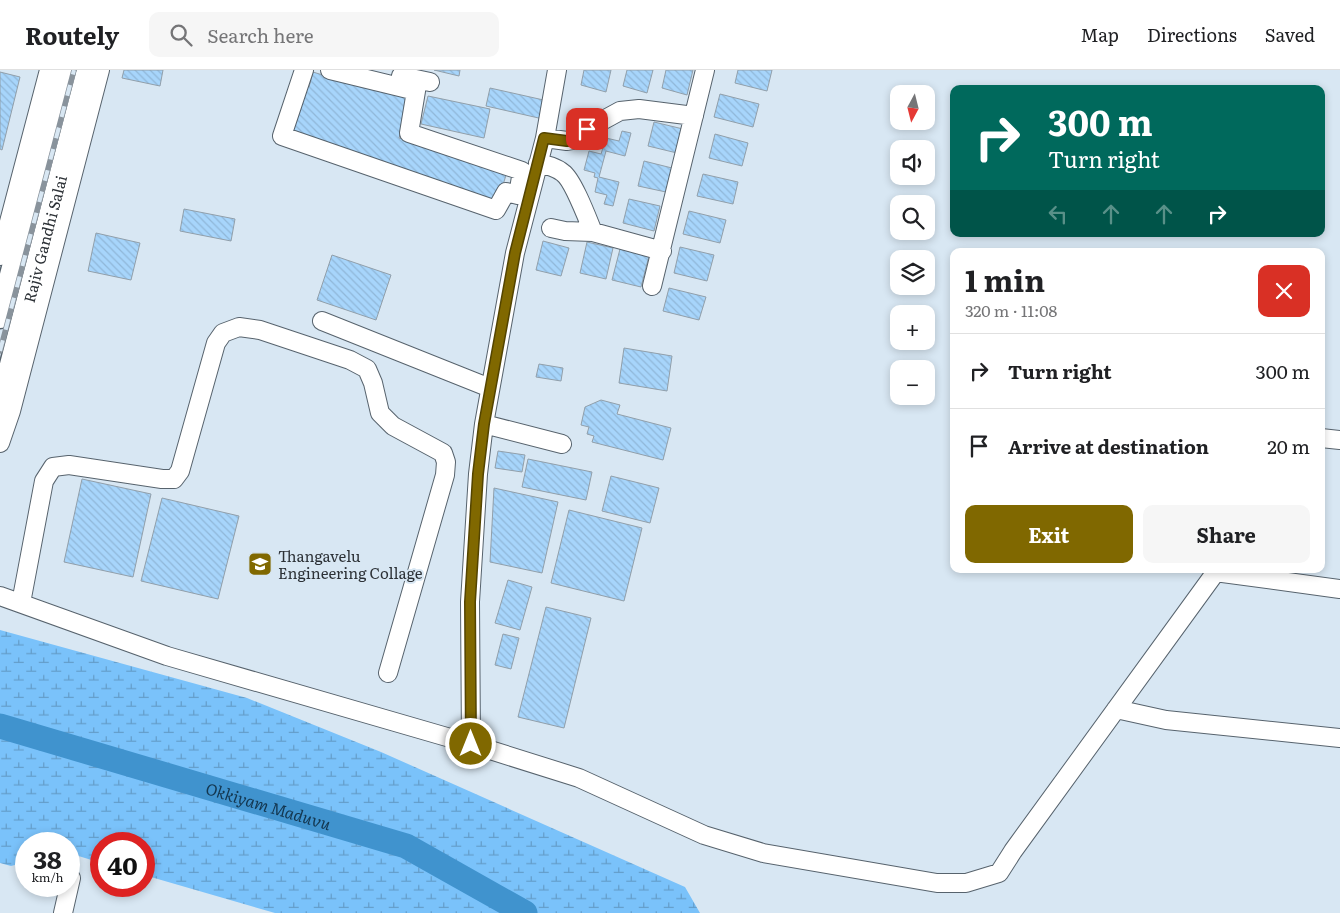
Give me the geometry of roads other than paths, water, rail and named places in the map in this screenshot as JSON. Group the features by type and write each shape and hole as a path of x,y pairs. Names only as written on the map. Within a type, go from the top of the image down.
{"main road":[{"name":"Rajiv Gandhi Salai","path":"0,317 65,70"},
{"name":"Rajiv Gandhi Salai","path":"0,407 88,70"}],"street":[{"path":"0,256 4,218 49,70"},
{"path":"0,443 11,411 100,70"},
{"path":"304,70 282,136 496,210 506,192 518,195 538,163 557,70"},
{"path":"330,70 416,91 409,133 522,171 527,180 490,388 478,474 470,602 471,744"},
{"path":"372,70 430,82"},
{"path":"652,286 705,70"},
{"path":"544,138 573,140 587,129 620,111 639,109 694,116"},
{"path":"538,163 555,167 565,174 587,216 593,232"},
{"path":"551,228 565,231 593,232 662,251"},
{"path":"322,321 490,388"},
{"path":"21,603 44,481 53,467 69,465 162,479 174,479 180,471 216,343 223,333 239,327 260,330 350,360 367,369 373,383 380,413 393,426 443,453 446,462 445,475 388,673"},
{"path":"484,424 562,444"},
{"path":"0,596 167,656 471,744 578,778 704,834 763,853 937,883 966,884 999,872 1215,573"},
{"path":"1236,573 1340,589"},
{"path":"1116,709 1166,720 1340,738"},
{"path":"63,913 67,897"}],"waterway":[{"name":"Okkiyam Maduvu","path":"0,726 406,846 525,913"}],"railway":[{"path":"0,351 74,70"}],"place":[{"name":"Thangavelu Engineering Collage","path":"260,564"}]}
